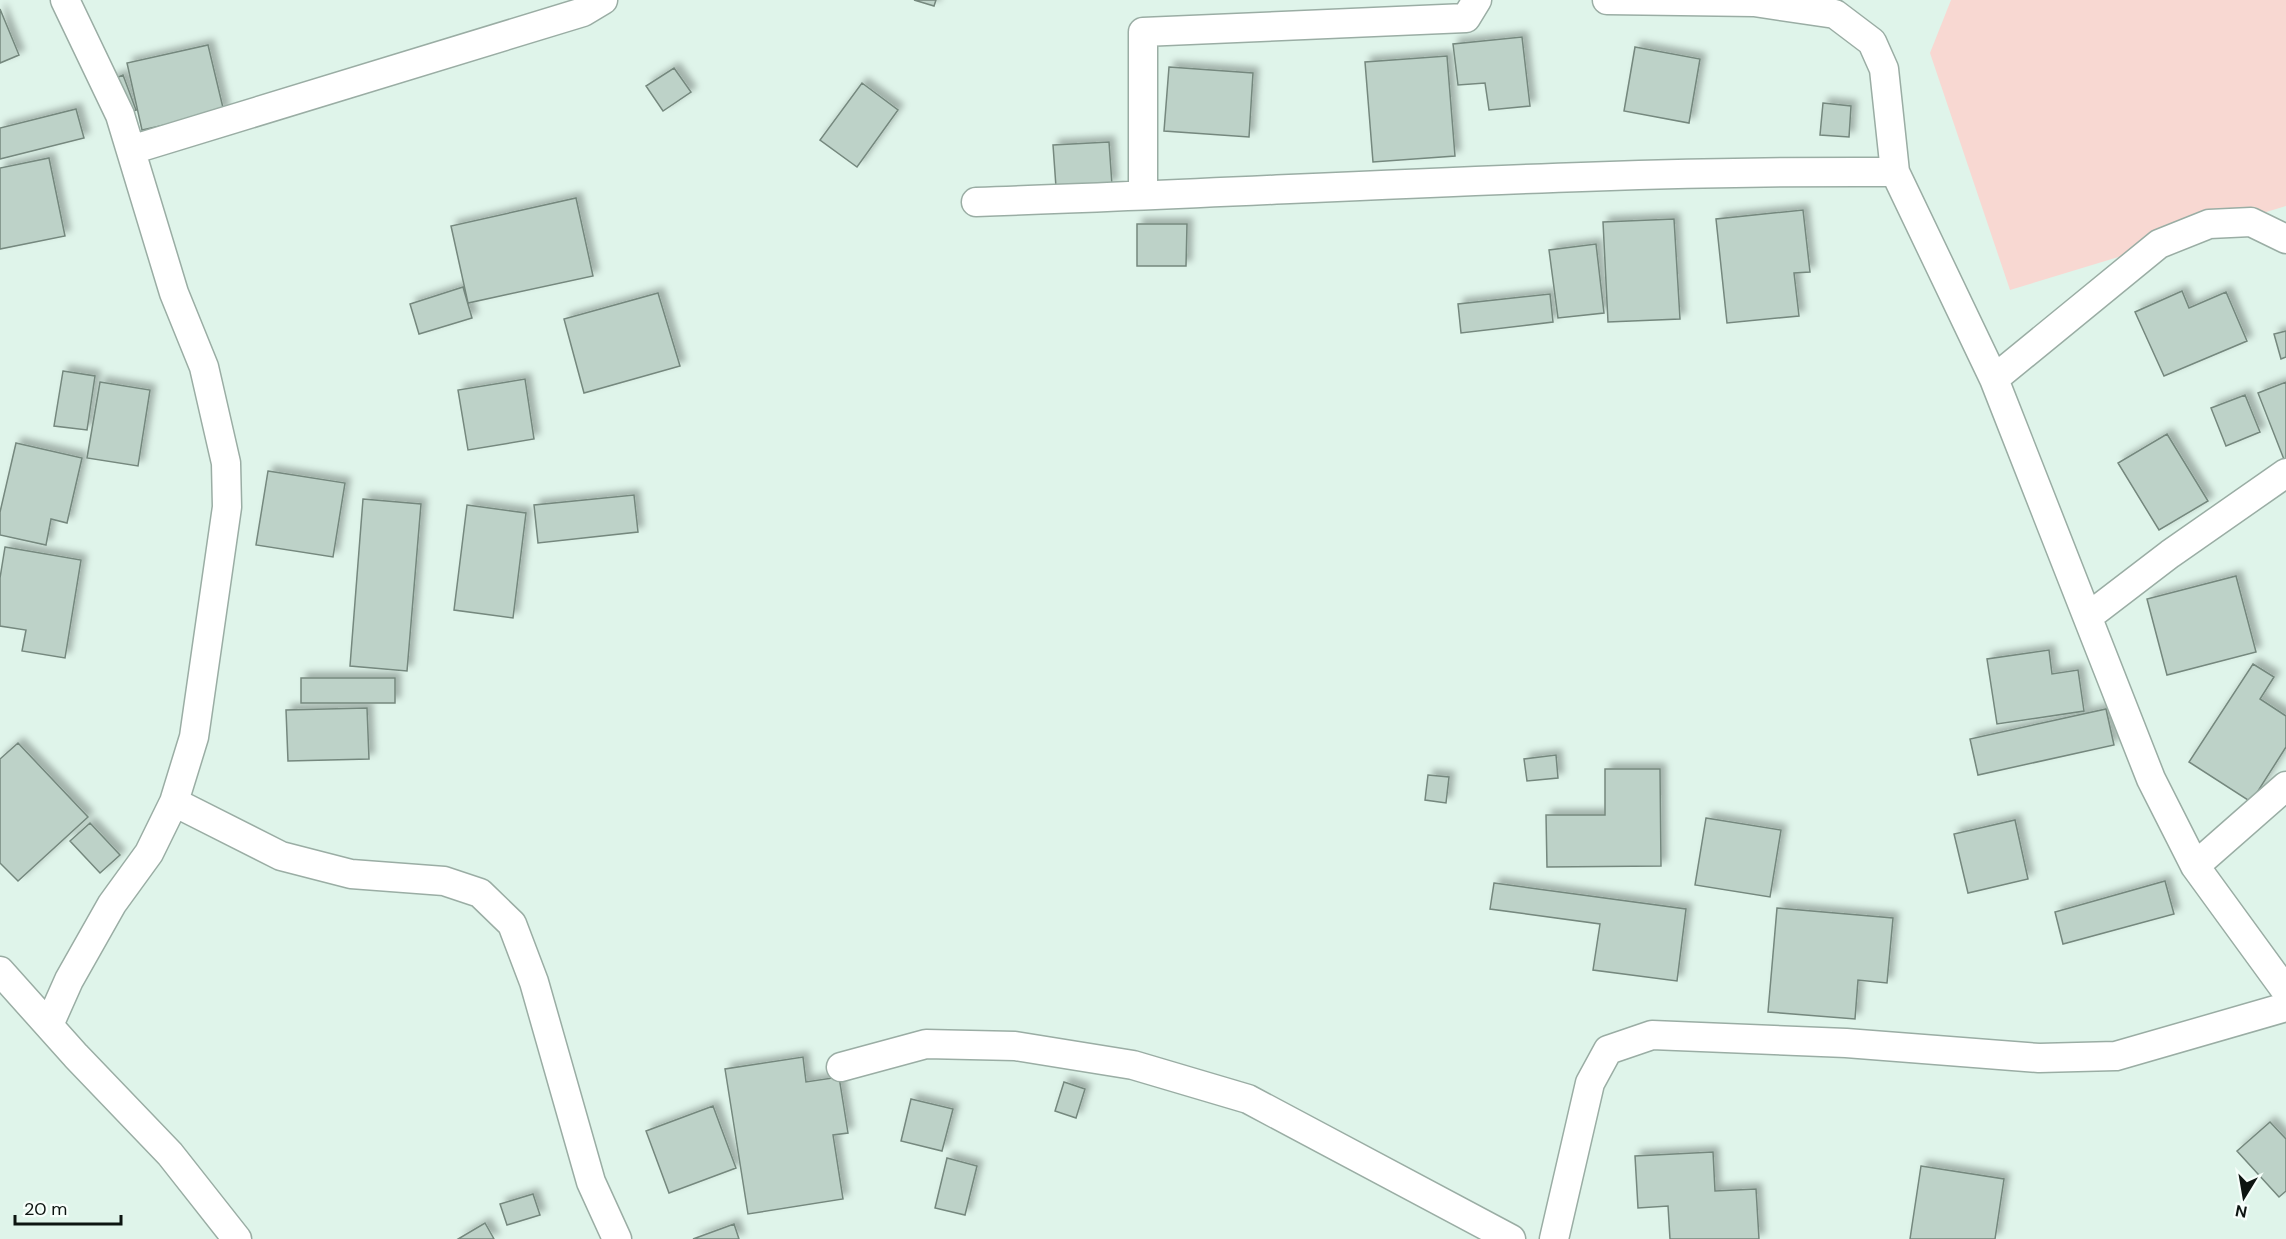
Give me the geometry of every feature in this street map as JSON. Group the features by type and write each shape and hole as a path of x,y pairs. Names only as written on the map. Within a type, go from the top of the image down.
{"street":[{"path":"49,1025 69,980 112,904 149,853 174,802 194,737 227,507 226,463 204,367 174,293 120,115 65,0"},
{"path":"131,150 583,12 603,0"},
{"path":"1143,195 1143,32 1466,18 1477,0"},
{"path":"1607,0 1754,2 1835,14 1872,42 1884,69 1895,172 1994,379 2089,616 2151,779 2195,866 2286,991"},
{"path":"976,202 1396,183 1745,171 1895,172"},
{"path":"1994,379 2159,244 2209,224 2241,222 2251,222 2286,240"},
{"path":"2089,616 2170,554 2286,473"},
{"path":"2195,866 2286,786"},
{"path":"174,802 281,856 351,874 444,881 480,893 512,924 534,982 591,1182 617,1239"},
{"path":"0,971 76,1056 170,1154 237,1239"},
{"path":"1554,1239 1590,1083 1608,1050 1652,1035 1846,1043 2039,1058 2116,1056 2286,1007"},
{"path":"841,1067 926,1044 1016,1046 1133,1065 1248,1099 1511,1239"}],"shaded area":[{"path":"1951,0 2286,0 2286,206 2010,290 1930,53"}],"building":[{"path":"914,0 936,0 934,6"},
{"path":"0,9 19,55 0,63"},
{"path":"1522,37 1530,106 1489,110 1485,83 1458,85 1453,44"},
{"path":"208,45 224,112 142,130 127,63"},
{"path":"1635,47 1700,59 1689,123 1624,111"},
{"path":"1447,56 1455,156 1373,162 1365,62"},
{"path":"1169,67 1253,73 1249,137 1164,131"},
{"path":"674,68 691,92 663,111 646,86"},
{"path":"123,75 136,110 123,115 109,81"},
{"path":"862,83 898,110 857,167 820,140"},
{"path":"1823,103 1851,106 1849,137 1820,135"},
{"path":"76,109 84,138 0,159 0,128"},
{"path":"1109,142 1112,185 1056,187 1053,145"},
{"path":"49,158 65,236 0,249 0,168"},
{"path":"576,198 593,276 468,303 451,226"},
{"path":"1803,210 1810,272 1794,273 1799,316 1727,323 1716,219"},
{"path":"1674,219 1680,319 1608,322 1603,222"},
{"path":"1137,224 1187,224 1186,266 1137,266"},
{"path":"1596,244 1604,313 1558,318 1549,250"},
{"path":"463,287 472,318 419,334 410,304"},
{"path":"2182,291 2189,308 2226,292 2247,341 2164,376 2135,312"},
{"path":"658,293 680,366 584,393 564,319"},
{"path":"1550,294 1553,322 1461,333 1458,304"},
{"path":"2286,331 2286,357 2281,359 2274,334"},
{"path":"63,371 95,376 87,430 54,426"},
{"path":"525,379 534,439 468,450 458,390"},
{"path":"100,382 150,390 138,466 87,458"},
{"path":"2286,382 2286,461 2285,462 2258,393"},
{"path":"2245,395 2260,432 2226,446 2211,408"},
{"path":"2167,434 2208,501 2159,530 2118,463"},
{"path":"16,443 82,458 67,523 51,519 46,545 0,535 0,512"},
{"path":"268,471 345,483 333,557 256,545"},
{"path":"634,495 638,532 538,543 534,505"},
{"path":"363,499 421,504 407,671 350,666"},
{"path":"467,505 526,513 513,618 454,610"},
{"path":"5,547 81,560 65,658 22,651 26,630 0,626 0,578"},
{"path":"2236,576 2256,652 2167,675 2147,599"},
{"path":"2049,650 2052,674 2078,670 2084,711 1997,724 1987,659"},
{"path":"2253,664 2274,677 2260,699 2286,716 2286,747 2251,802 2189,762"},
{"path":"301,678 395,678 395,703 301,703"},
{"path":"367,708 369,759 288,761 286,710"},
{"path":"2106,709 2114,745 1978,775 1970,739"},
{"path":"18,743 88,817 18,881 0,863 0,759"},
{"path":"1556,755 1558,778 1527,781 1524,759"},
{"path":"1605,769 1660,769 1661,866 1547,867 1546,815 1605,815"},
{"path":"1428,775 1449,777 1446,803 1425,800"},
{"path":"1706,818 1781,830 1770,897 1695,885"},
{"path":"2015,820 2028,879 1968,893 1954,834"},
{"path":"90,823 120,855 100,873 70,841"},
{"path":"2165,881 2174,914 2063,944 2055,912"},
{"path":"1494,883 1686,909 1677,981 1593,970 1600,924 1490,909"},
{"path":"1777,908 1893,918 1887,983 1858,980 1855,1019 1768,1012"},
{"path":"803,1057 806,1082 839,1077 848,1133 833,1135 843,1199 748,1214 725,1069"},
{"path":"1064,1082 1085,1089 1076,1118 1055,1111"},
{"path":"911,1099 953,1109 942,1151 901,1141"},
{"path":"713,1106 736,1168 669,1193 646,1131"},
{"path":"2270,1122 2286,1139 2286,1191 2279,1197 2237,1151"},
{"path":"1713,1152 1715,1191 1756,1189 1759,1239 1670,1239 1668,1206 1638,1208 1635,1156"},
{"path":"947,1158 977,1166 965,1215 935,1208"},
{"path":"1921,1166 2004,1179 1995,1239 1910,1239"},
{"path":"533,1194 540,1215 507,1225 500,1204"},
{"path":"485,1223 494,1239 458,1239"},
{"path":"734,1224 739,1239 693,1239"}]}
